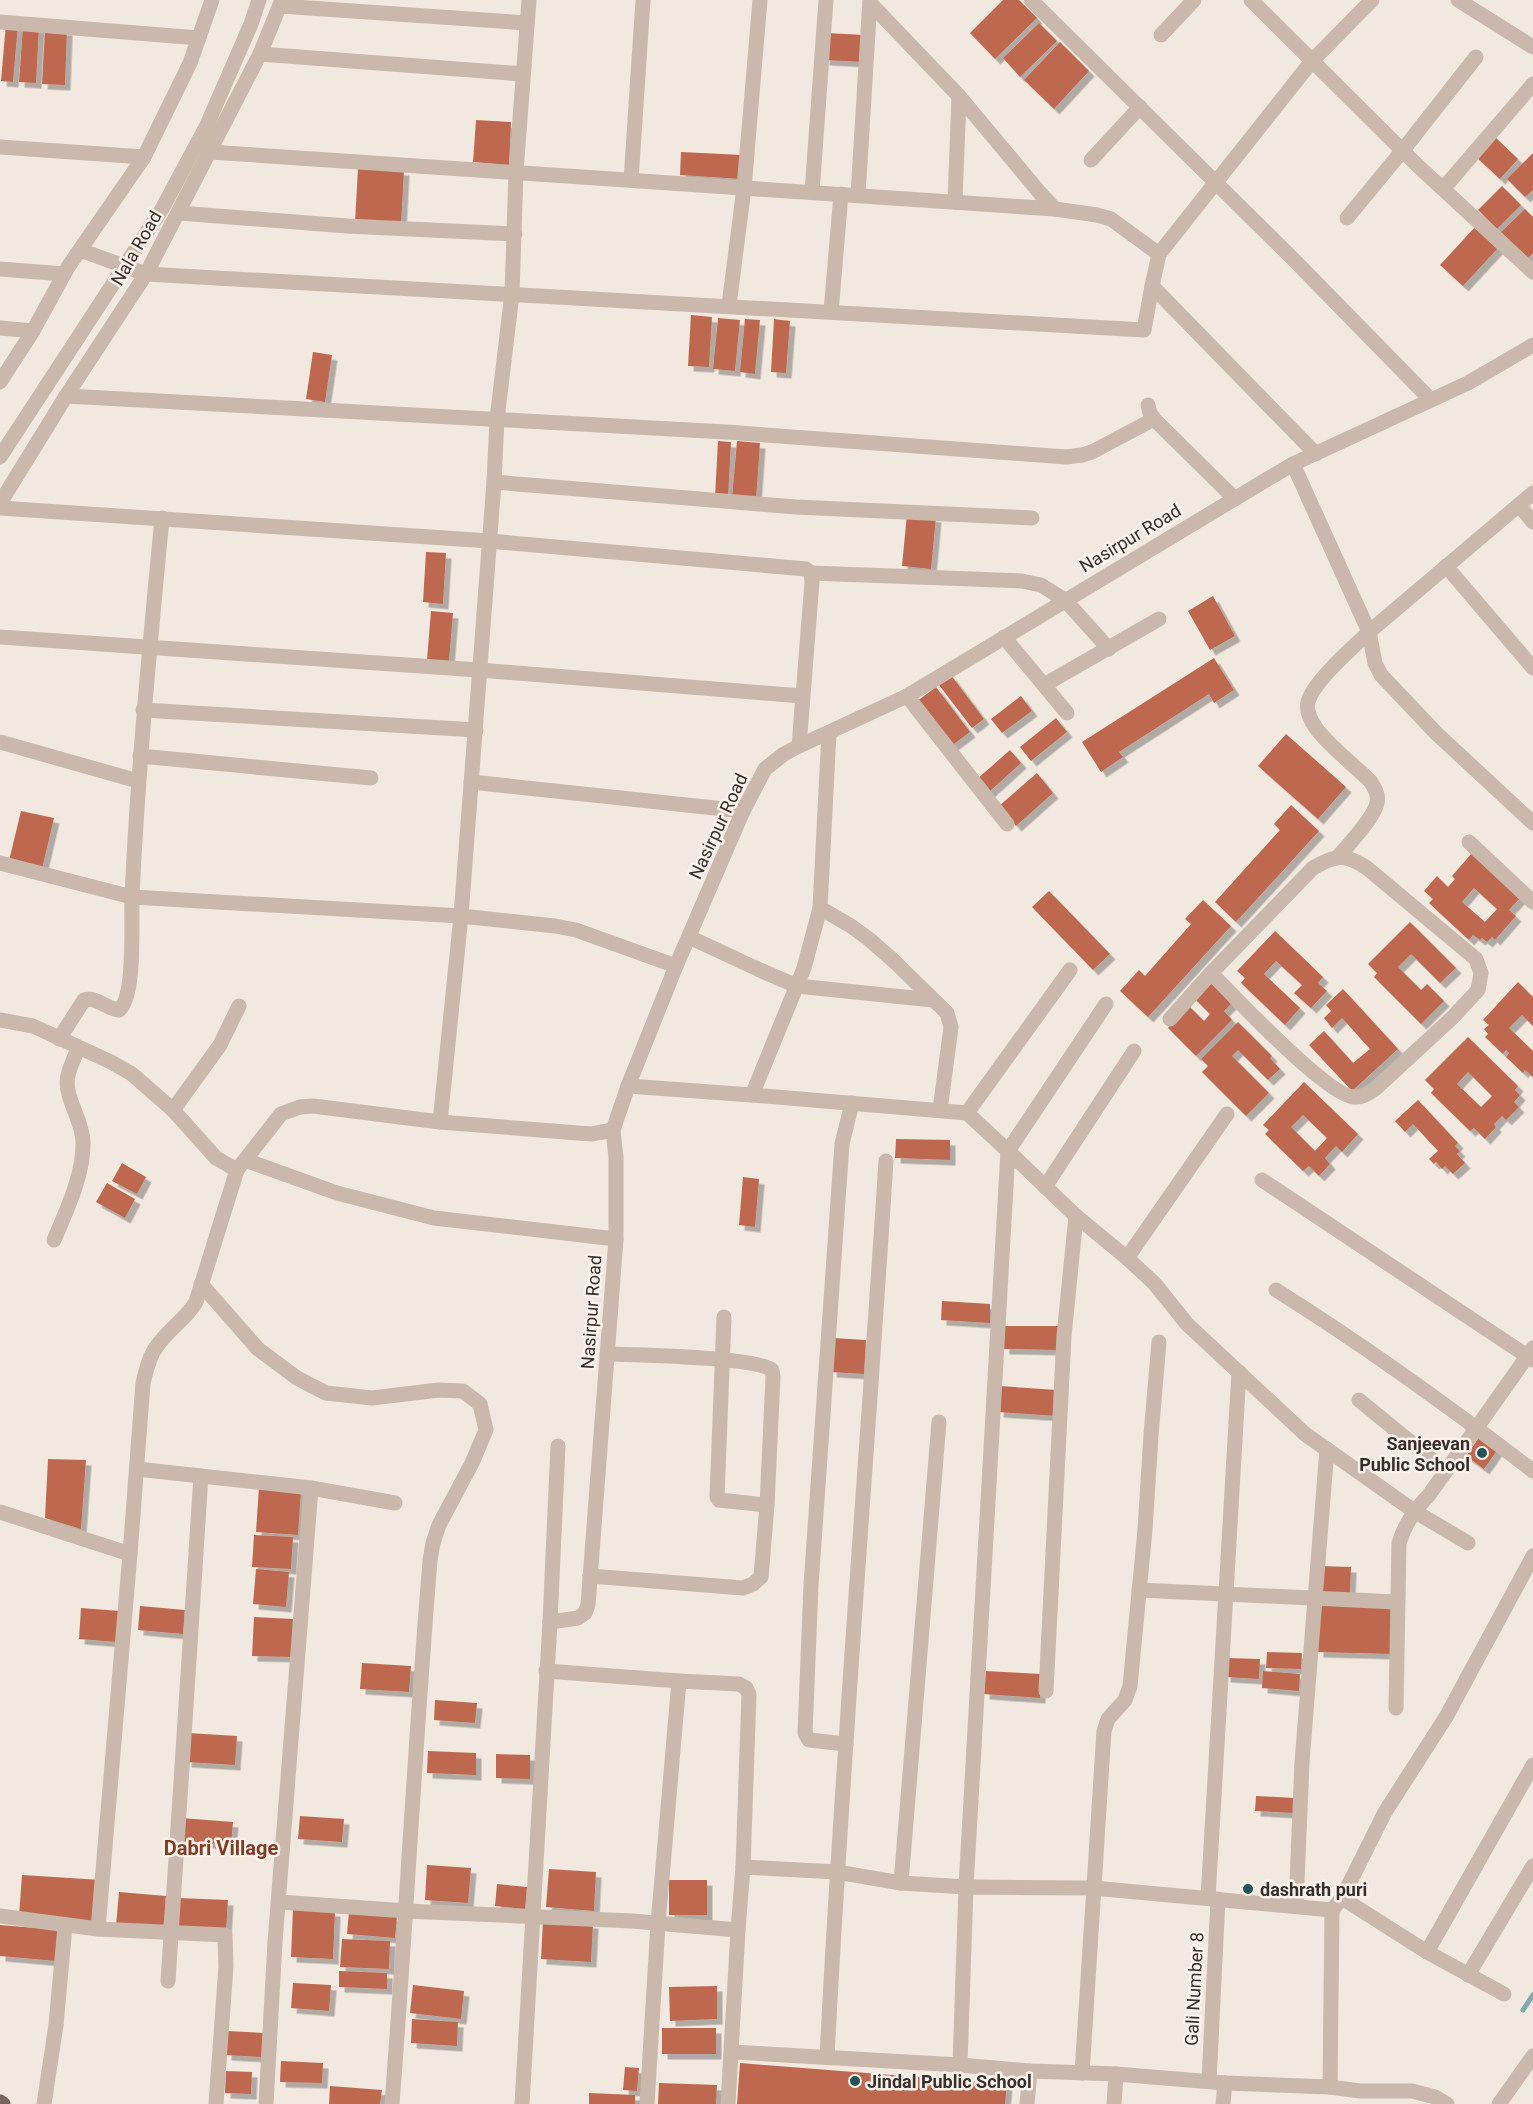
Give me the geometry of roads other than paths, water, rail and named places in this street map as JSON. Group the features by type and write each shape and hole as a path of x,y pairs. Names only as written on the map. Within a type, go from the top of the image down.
{"street":[{"path":"0,382 33,331 64,274 144,157 190,63 212,0"},
{"path":"0,458 162,209 207,125 251,24 259,0"},
{"path":"440,1122 461,916 497,419 512,294 516,172 529,0"},
{"path":"631,180 643,0"},
{"path":"729,305 744,188 760,0"},
{"path":"813,192 826,0"},
{"path":"1031,0 1216,182 1431,400"},
{"path":"1161,35 1194,0"},
{"path":"1251,0 1443,189 1533,272"},
{"path":"81,250 146,274 1144,330 1159,254 1312,61 1372,0"},
{"path":"1458,0 1533,47"},
{"path":"870,2 959,96 1055,209"},
{"path":"858,195 870,2"},
{"path":"281,3 527,23"},
{"name":"Nala Road","path":"0,503 66,396 146,274 260,54 281,3"},
{"path":"0,22 199,38"},
{"path":"260,54 523,74"},
{"path":"1347,218 1476,57"},
{"path":"1443,189 1533,84"},
{"path":"955,202 959,96"},
{"path":"1091,159 1140,107"},
{"path":"0,147 144,157"},
{"path":"210,152 1055,209 1097,214 1112,219 1159,254"},
{"path":"831,312 841,194"},
{"path":"179,213 346,226 514,234"},
{"path":"0,269 64,274"},
{"path":"1152,286 1316,454"},
{"path":"0,328 33,331"},
{"name":"Nasirpur Road","path":"550,1622 578,1618 585,1613 588,1605 616,1239 616,1158 613,1130 676,966 743,811 765,769 799,746 907,696 1293,464 1468,383 1533,345"},
{"path":"66,396 726,432 1066,457 1092,452 1151,412 1235,499"},
{"path":"1293,464 1369,632 1375,663 1381,675 1436,734 1533,824"},
{"path":"494,482 796,507 1032,518"},
{"path":"1338,856 1368,820 1377,803 1376,791 1370,781 1316,729 1308,714 1308,703 1313,691 1369,632 1533,493"},
{"path":"1520,505 1533,522"},
{"path":"0,508 489,542 800,568 811,573 1022,581 1041,585 1065,600 1109,649"},
{"path":"59,1039 84,1000 92,999 113,1010 119,1010 124,1006 130,985 138,781 162,518"},
{"path":"1446,566 1533,668"},
{"path":"799,746 813,582 811,573"},
{"path":"1044,685 1159,619"},
{"path":"0,637 479,670 802,696"},
{"path":"1004,637 1067,713"},
{"path":"907,696 1007,824"},
{"path":"143,710 476,730"},
{"path":"752,1095 804,968 820,908 829,733"},
{"path":"0,742 138,781"},
{"path":"140,756 371,778"},
{"path":"471,782 743,811"},
{"path":"1469,842 1533,902"},
{"path":"1170,1019 1211,973 1313,868 1338,856 1353,859 1367,868 1476,959 1481,973 1478,990 1452,1018 1375,1089 1355,1097 1343,1095 1297,1059 1211,973"},
{"path":"0,863 132,897 461,916 555,926 576,930 676,966"},
{"path":"820,908 870,940 947,1013 951,1027 940,1110"},
{"path":"689,937 797,986 933,1000"},
{"path":"967,1113 1070,970"},
{"path":"960,2065 966,1887 1008,1151 1106,1004"},
{"path":"173,1110 220,1045 239,1006"},
{"path":"0,1020 33,1026 132,1074 173,1110 216,1158 434,1218 616,1239"},
{"path":"54,1240 72,1198 84,1143 68,1084 68,1075 78,1048"},
{"path":"1045,1187 1134,1051"},
{"path":"628,1086 967,1113 1076,1216 1154,1283 1187,1324 1305,1434 1413,1511 1468,1543"},
{"path":"846,1744 809,1740 804,1732 811,1585 842,1144 852,1103"},
{"path":"98,1929 143,1383 147,1365 156,1346 189,1314 196,1302 241,1165 281,1114 300,1107 313,1106 440,1122 591,1134 613,1130"},
{"path":"1127,1258 1227,1114"},
{"path":"828,2057 837,1872 886,1161"},
{"path":"1262,1180 1531,1355 1476,1427 1429,1495 1413,1511 1399,1543 1396,1602 1396,1708"},
{"path":"1046,1690 1064,1336 1076,1216"},
{"path":"201,1284 258,1349 297,1378 326,1393 372,1398 439,1390 463,1391 480,1404 486,1430 472,1463 439,1525 433,1543 418,1712 407,1911 392,2104"},
{"path":"1276,1290 1335,1327 1476,1427 1533,1471"},
{"path":"724,1317 717,1497 718,1500 767,1505"},
{"path":"1082,2073 1104,1731 1108,1719 1125,1700 1130,1686 1159,1342"},
{"path":"590,1576 743,1587 753,1584 761,1577 767,1505 772,1370 766,1365 722,1360 607,1354"},
{"name":"Gali Number 8","path":"1209,2081 1213,1899 1226,1593 1239,1372"},
{"path":"1359,1400 1446,1471"},
{"path":"901,1883 939,1422"},
{"path":"522,2104 558,1446"},
{"path":"1296,1906 1302,1762 1327,1449"},
{"path":"137,1469 311,1488 395,1503"},
{"path":"168,1982 201,1476"},
{"path":"267,2104 274,1942 311,1488"},
{"path":"0,1512 130,1554"},
{"path":"1330,2087 1337,1904 1385,1812 1446,1717 1533,1556"},
{"path":"1139,1590 1396,1602"},
{"path":"546,1671 739,1684 746,1688 749,1694 743,1867 728,2104"},
{"path":"647,2104 658,1924 679,1681"},
{"path":"1427,1952 1533,1765"},
{"path":"1467,1975 1533,1866"},
{"path":"743,1867 837,1872 901,1883 966,1887 1093,1888 1296,1906 1337,1904 1504,1994"},
{"path":"279,1902 407,1911 632,1921 738,1930"},
{"path":"0,1916 98,1929 225,1935 226,1966 216,2104"},
{"path":"44,2104 56,2025 65,1926"},
{"path":"732,2052 1030,2071 1116,2074 1225,2083 1330,2087 1360,2091 1412,2091 1441,2100"},
{"path":"1499,2104 1533,2056"},
{"path":"1028,2104 1030,2071"},
{"path":"1114,2104 1116,2074"},
{"path":"1223,2104 1225,2083"},
{"path":"1347,2104 1360,2091"}],"waterway":[{"path":"1523,2010 1533,1995"}],"place":[{"name":"Sanjeevan Public School","path":"1482,1453"},
{"name":"dashrath puri","path":"1248,1889"},
{"name":"Jindal Public School","path":"855,2081"}],"district":[{"name":"Dabri Village","path":"221,1848"}]}
